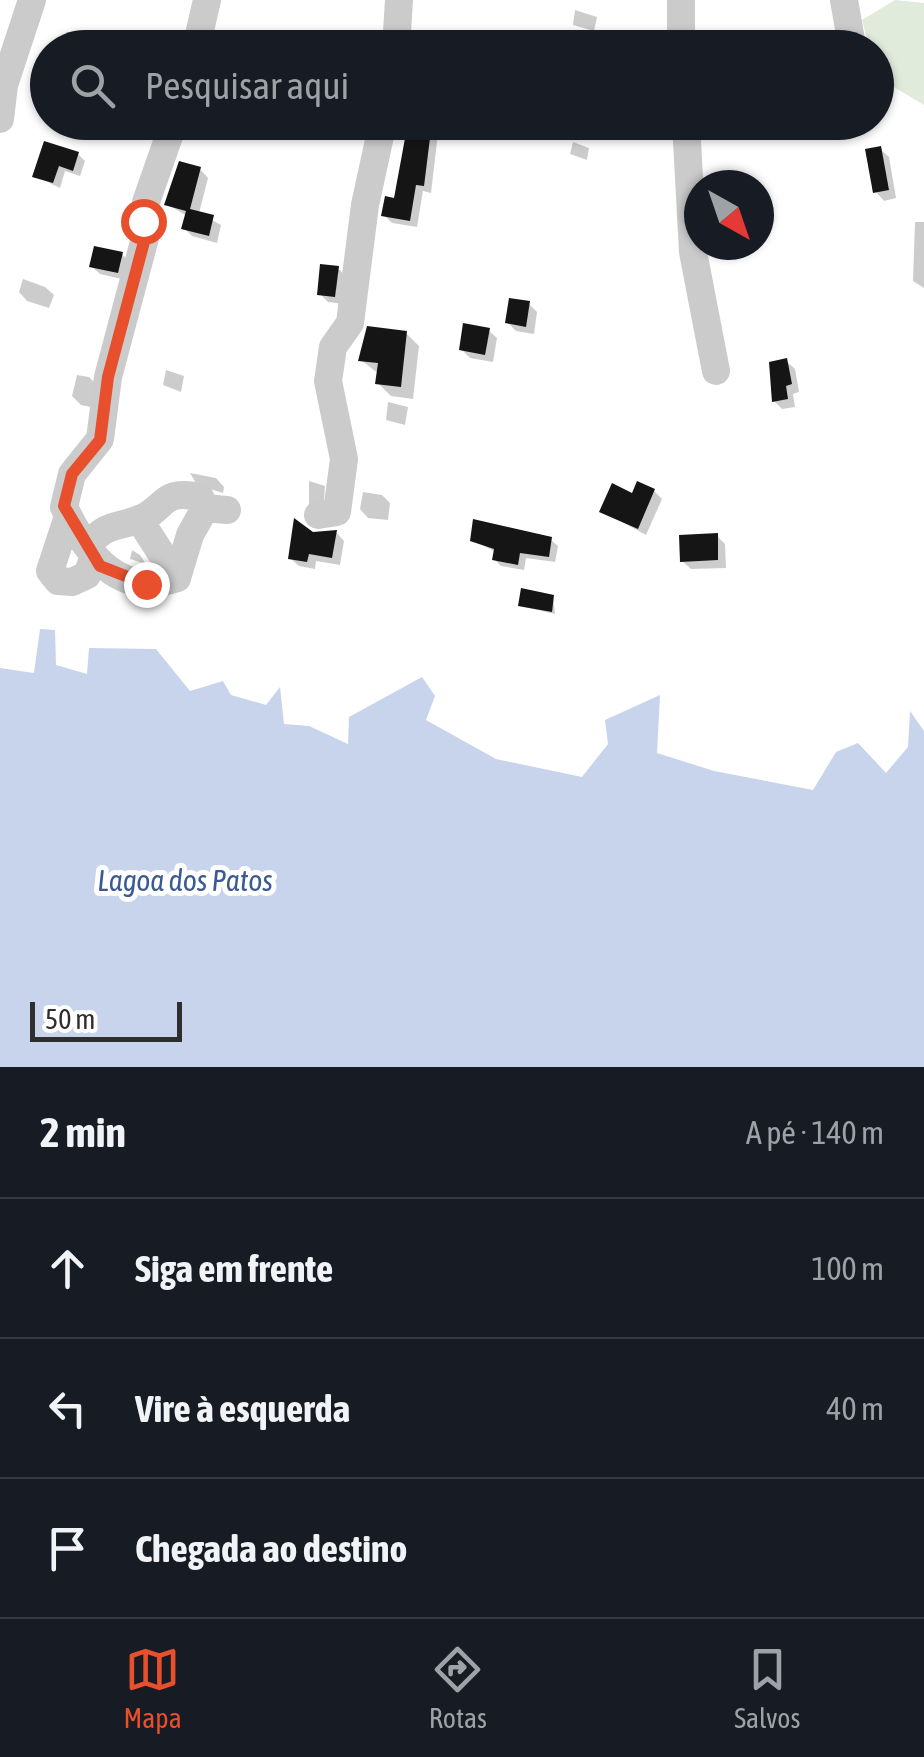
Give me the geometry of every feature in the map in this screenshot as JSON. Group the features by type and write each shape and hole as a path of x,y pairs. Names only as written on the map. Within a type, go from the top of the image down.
{"lane":[{"path":"0,119 4,84 32,0"},
{"path":"200,30 207,0"},
{"path":"397,30 399,0"},
{"path":"681,0 681,30"},
{"path":"844,0 849,30"},
{"path":"168,140 146,202 145,238 108,377 100,440 72,474 64,506 91,552 109,571 146,584 178,578"},
{"path":"318,515 338,512 344,458 328,380 333,347 350,323 365,205 379,140"},
{"path":"687,140 693,252 716,370"},
{"path":"68,516 50,559 50,571 58,580 72,582 87,574 91,552 118,522 139,519 164,498 181,493 200,497 216,509 190,534 178,578"},
{"path":"139,519 178,578"}],"green space":[{"path":"895,0 924,3 924,105 894,87 894,30 865,30 862,20"}],"water":[{"name":"Lagoa dos Patos","path":"40,629 55,630 56,665 87,674 89,648 156,649 190,691 223,681 231,695 266,705 280,687 284,724 309,726 348,744 349,717 422,677 435,696 426,720 496,759 582,777 608,744 605,720 660,695 657,753 714,771 813,790 836,752 858,743 886,773 908,747 910,711 924,731 924,1067 0,1067 0,668 34,673"}],"building":[{"path":"405,140 430,140 424,186 416,185 410,221 381,216 385,196 394,198"},
{"path":"44,141 79,152 73,171 59,166 53,183 32,177"},
{"path":"881,146 889,190 873,193 865,149"},
{"path":"179,161 201,167 190,209 214,215 209,236 181,229 186,211 164,205"},
{"path":"94,246 123,252 118,273 89,267"},
{"path":"320,264 339,266 335,297 317,295"},
{"path":"509,298 530,301 526,327 505,323"},
{"path":"463,323 490,328 485,355 459,350"},
{"path":"367,326 407,331 401,387 375,384 378,363 358,361"},
{"path":"787,358 792,384 786,386 788,399 772,402 769,362"},
{"path":"637,481 655,489 638,529 599,512 612,483 632,493"},
{"path":"294,518 313,532 337,530 332,558 309,554 307,562 288,559"},
{"path":"473,519 552,537 549,557 520,553 518,565 492,560 494,549 470,541"},
{"path":"718,533 718,560 680,562 679,535"},
{"path":"521,588 554,595 552,612 518,606"}],"route":[{"path":"143,221 145,238 108,377 100,440 72,474 64,506 100,566 146,584"}]}
